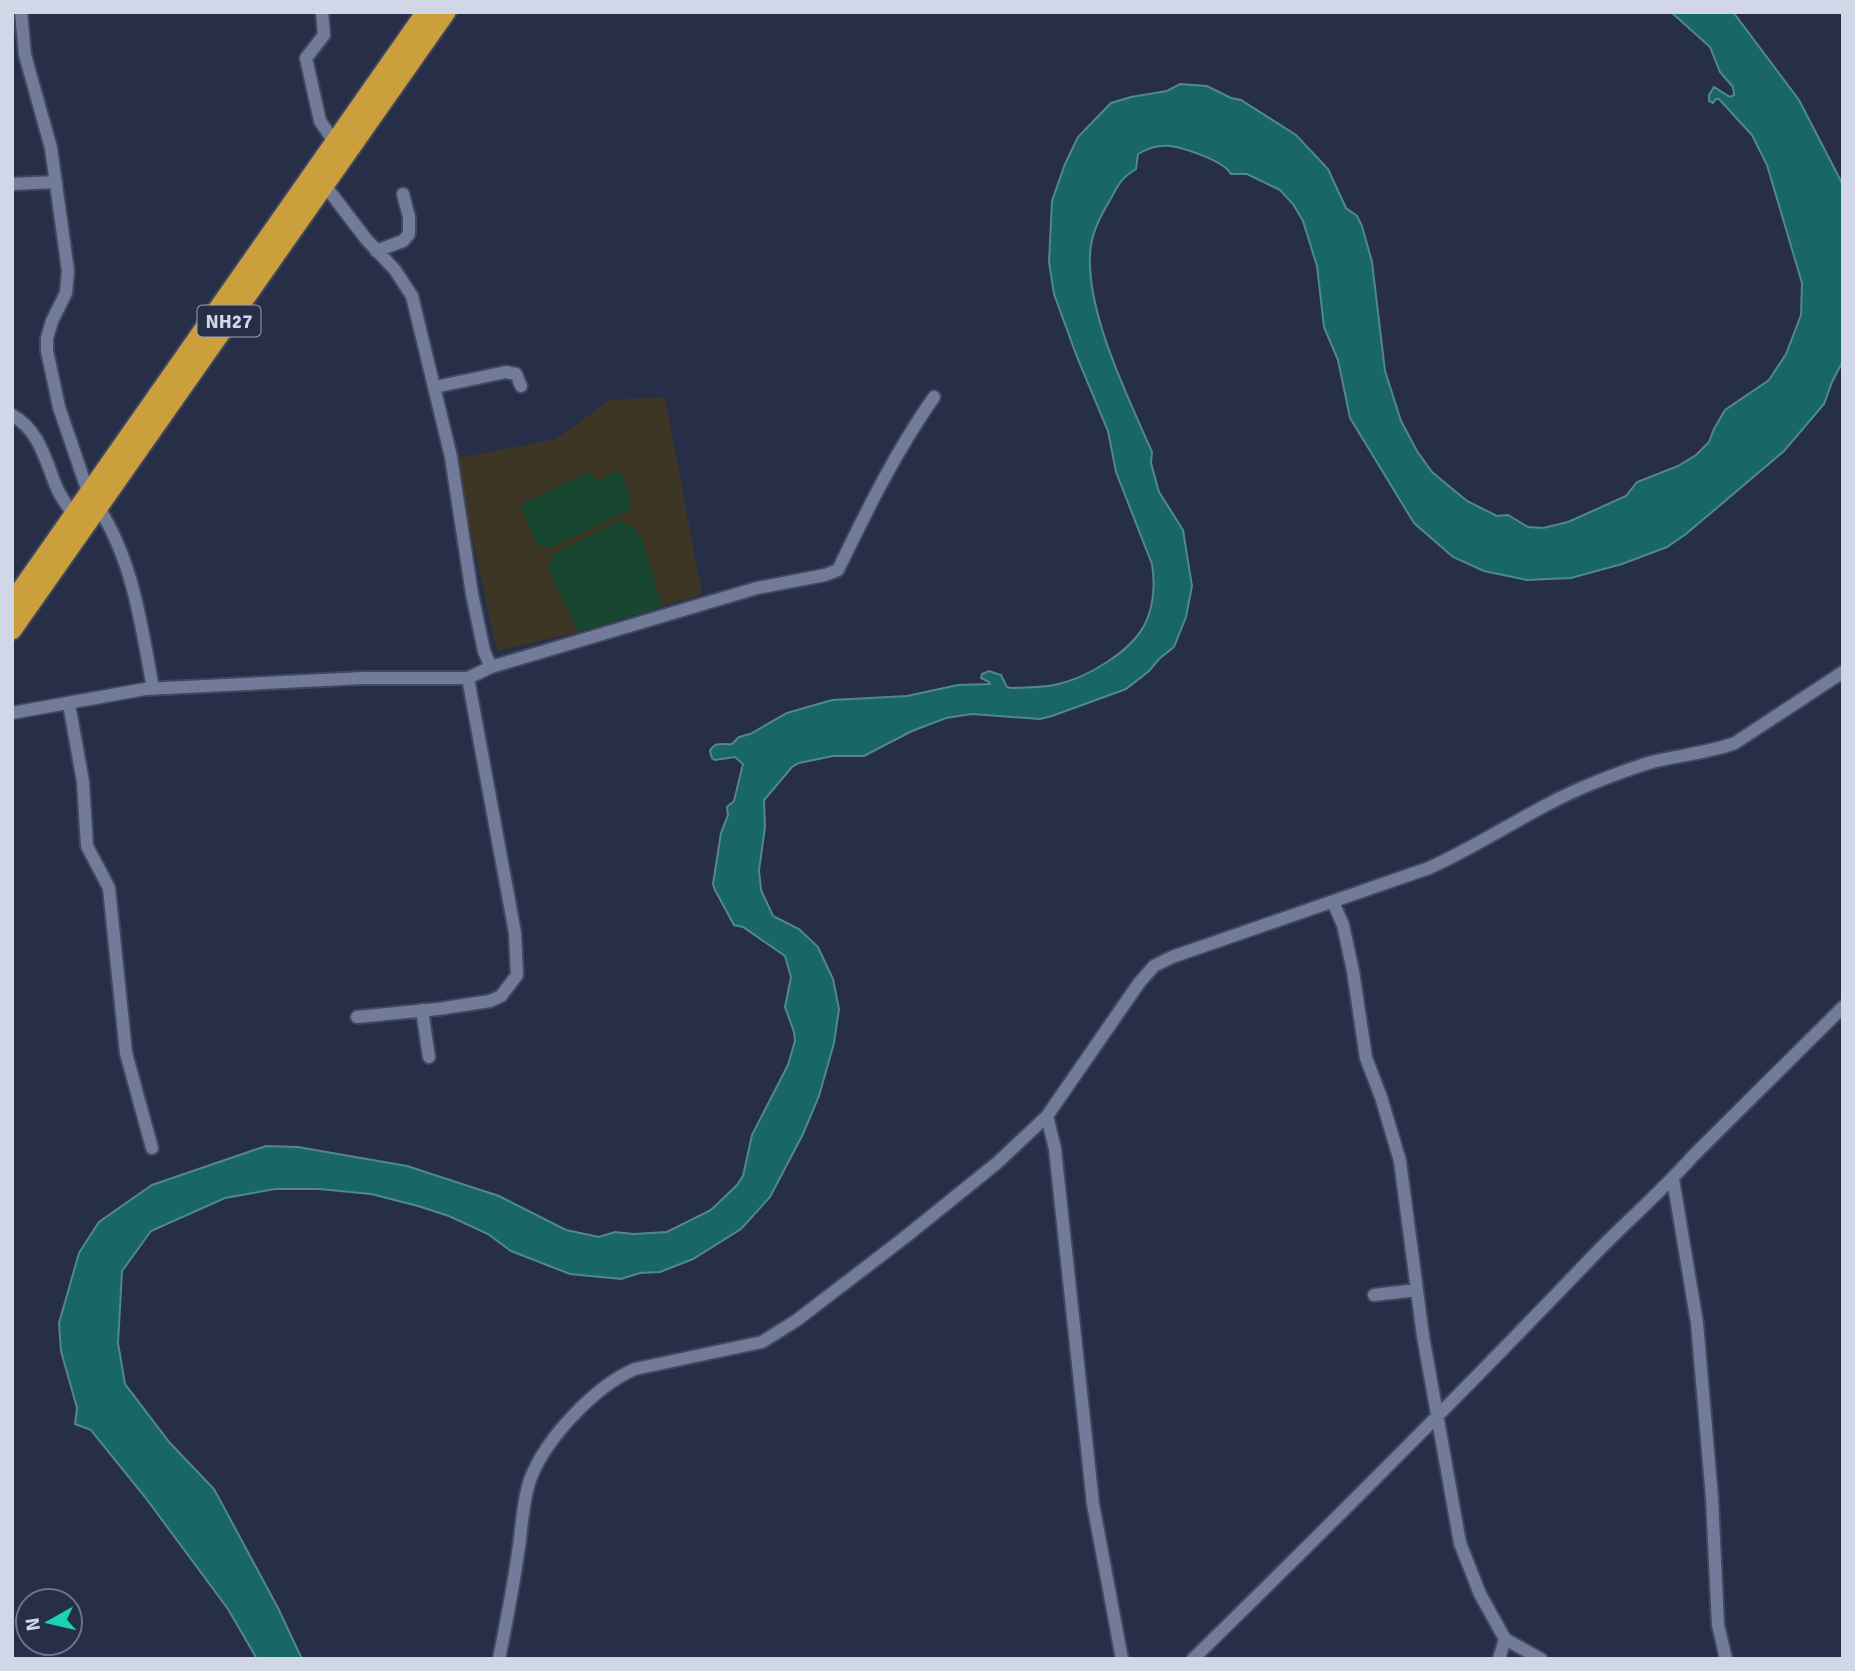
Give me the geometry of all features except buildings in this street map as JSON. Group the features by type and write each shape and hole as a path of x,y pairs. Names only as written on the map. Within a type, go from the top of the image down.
{"highway":[{"name":"NH27","path":"12,630 94,501 426,12"},
{"name":"NH27","path":"12,604 74,516 94,501 446,12"}],"street":[{"path":"21,12 25,55 51,148 68,271 66,293 52,321 47,338 47,351 59,407 94,501 119,544 141,619 153,689"},
{"path":"322,12 324,35 306,58 316,111 325,132 335,143"},
{"path":"12,184 56,182"},
{"path":"324,184 376,251 395,270 412,296 451,457 472,594 484,651 491,667"},
{"path":"376,251 403,241 409,234 409,217 403,194"},
{"path":"435,387 506,372 516,374 521,386"},
{"path":"12,713 153,689 363,678 468,678 491,667 757,588 838,570 872,499 913,427 934,397"},
{"path":"12,415 21,420 40,443 55,485 74,516"},
{"path":"499,1659 530,1479 548,1447 577,1412 619,1376 635,1369 762,1342 904,1238 987,1171 1047,1116 1131,993 1153,967 1183,953 1393,883 1447,860 1531,812 1594,783 1651,763 1735,743 1843,672"},
{"path":"357,1017 490,1000 501,996 513,984 517,975 516,933 468,678"},
{"path":"69,704 81,769 87,846 109,888 126,1053 152,1148"},
{"path":"1333,902 1343,925 1353,971 1366,1058 1400,1161 1437,1417 1460,1543 1480,1594 1505,1639 1541,1659"},
{"path":"1193,1659 1533,1321 1597,1253 1843,1007"},
{"path":"422,1010 429,1058"},
{"path":"1047,1116 1055,1149 1093,1504 1122,1659"},
{"path":"1673,1179 1697,1323 1712,1498 1718,1625 1726,1659"},
{"path":"1374,1295 1418,1290"},
{"path":"1499,1659 1505,1639"}],"shaded area":[{"path":"1671,12 1733,12 1799,100 1843,185 1843,361 1824,404 1784,451 1686,534 1667,547 1622,564 1571,578 1527,580 1484,571 1453,557 1414,523 1350,418 1338,360 1324,327 1317,266 1303,221 1293,204 1280,190 1247,174 1231,174 1221,164 1194,152 1166,146 1153,147 1138,154 1136,169 1120,182 1097,226 1090,254 1091,278 1095,303 1111,355 1152,452 1151,463 1159,492 1183,530 1192,586 1186,617 1174,647 1126,689 1040,719 972,714 946,718 912,731 864,756 833,756 799,763 792,767 764,800 765,827 759,870 761,890 773,916 799,929 818,947 833,979 839,1009 834,1043 819,1096 803,1134 770,1197 741,1229 693,1259 660,1272 640,1273 621,1279 570,1274 511,1251 488,1234 449,1216 418,1206 371,1194 319,1189 275,1189 225,1198 151,1231 122,1271 118,1343 125,1384 170,1443 214,1489 278,1608 302,1659 257,1659 228,1609 145,1497 91,1430 75,1424 77,1408 61,1351 59,1323 79,1253 99,1222 152,1185 266,1146 298,1147 407,1166 499,1196 566,1230 599,1237 615,1232 667,1232 711,1210 737,1185 743,1176 752,1135 788,1065 795,1041 785,1007 791,977 785,956 743,927 734,925 713,884 721,833 728,815 727,807 734,801 743,764 735,757 715,760 710,751 712,748 719,744 732,744 739,737 750,734 787,713 832,700 907,696 958,685 990,684 981,678 982,674 989,671 1001,675 1007,687 1011,688 1043,687 1066,682 1119,654 1139,633 1149,615 1153,593 1152,564 1116,472 1108,431 1054,294 1049,262 1052,201 1065,164 1078,137 1111,103 1167,91 1180,84 1207,86 1241,100 1296,135 1328,169 1346,208 1357,216 1362,226 1372,262 1385,371 1401,421 1432,472 1467,501 1497,516 1508,515 1528,527 1543,528 1568,522 1626,496 1637,482 1678,466 1696,455 1709,442 1725,410 1769,380 1786,354 1801,315 1802,283 1767,165 1752,135 1719,99 1713,103 1709,101 1714,87 1730,97 1734,95 1733,87 1720,72 1710,47"},
{"path":"665,397 702,594 578,632 497,651 455,459 556,439 610,400"},
{"path":"590,471 596,482 616,471 621,473 631,502 629,510 550,548 538,546 520,505"},
{"path":"619,521 632,527 642,538 662,607 578,632 547,566 552,561 552,555"}]}
